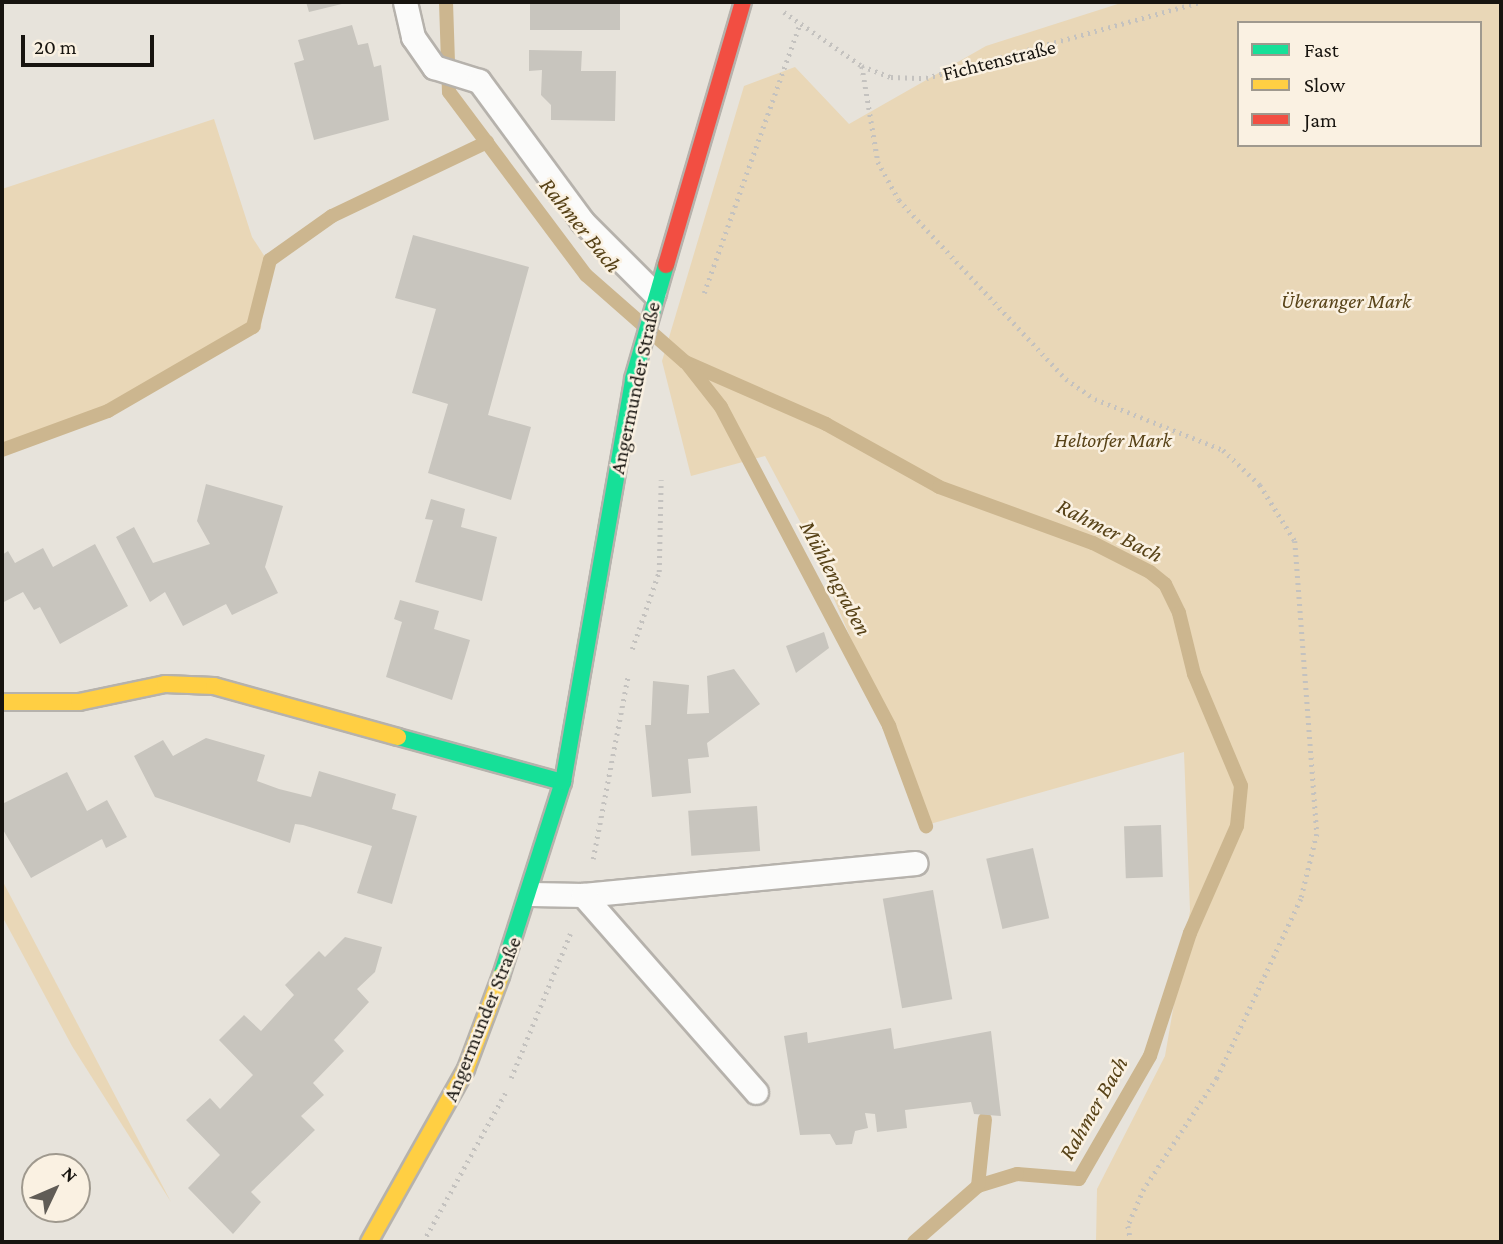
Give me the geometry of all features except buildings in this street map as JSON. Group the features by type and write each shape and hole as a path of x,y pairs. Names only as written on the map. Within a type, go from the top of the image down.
{"main road":[{"name":"Angermunder Straße","path":"369,1242 466,1069 532,894 563,782 633,379 654,293 743,2"},
{"path":"2,702 79,702 166,684 214,687 563,782"}],"lane":[{"path":"405,2 413,37 434,67 479,81 583,222 654,293"},
{"path":"532,894 583,895 915,863"},
{"path":"583,895 756,1092"}],"path":[{"name":"Fichtenstraße","path":"774,2 799,26 862,66 891,77 956,75 1200,2"},
{"path":"862,66 878,162 899,200 1066,379 1095,399 1223,450 1260,485 1295,541 1317,834 1301,899 1217,1078 1144,1189 1128,1226 1131,1242"}],"green space":[{"name":"Heltorfer Mark","path":"1124,2 1501,2 1501,1242 1096,1242 1097,1189 1165,1056 1190,911 1184,752 930,824 805,531 765,456 691,476 662,361 744,86 795,67 849,124 986,46"},
{"path":"214,119 252,237 265,257 261,329 108,408 2,448 2,189"},
{"path":"2,880 171,1202 72,1046 2,916"}],"waterway":[{"name":"Rahmer Bach","path":"446,2 449,92 586,275 685,362 826,424 939,487 1093,543 1150,572 1165,584 1179,613 1194,674 1241,786 1237,826 1190,933 1150,1056 1079,1179 1017,1174 978,1186 914,1242"},
{"path":"2,450 108,411 253,327 270,260 332,216 487,142"},
{"name":"Mühlengraben","path":"688,365 721,407 889,726 926,826"},
{"name":"Mühlengraben","path":"978,1186 985,1119"}],"traffic: fast":[{"path":"501,976 563,782 633,379 666,265"},
{"path":"398,737 563,782"}],"traffic: slow":[{"path":"2,702 79,702 165,684 214,686 398,737"},
{"path":"369,1242 466,1069 501,976"}],"traffic: jam":[{"path":"666,265 743,2"}],"park label":[{"name":"Überanger Mark","path":"1346,301"}]}
